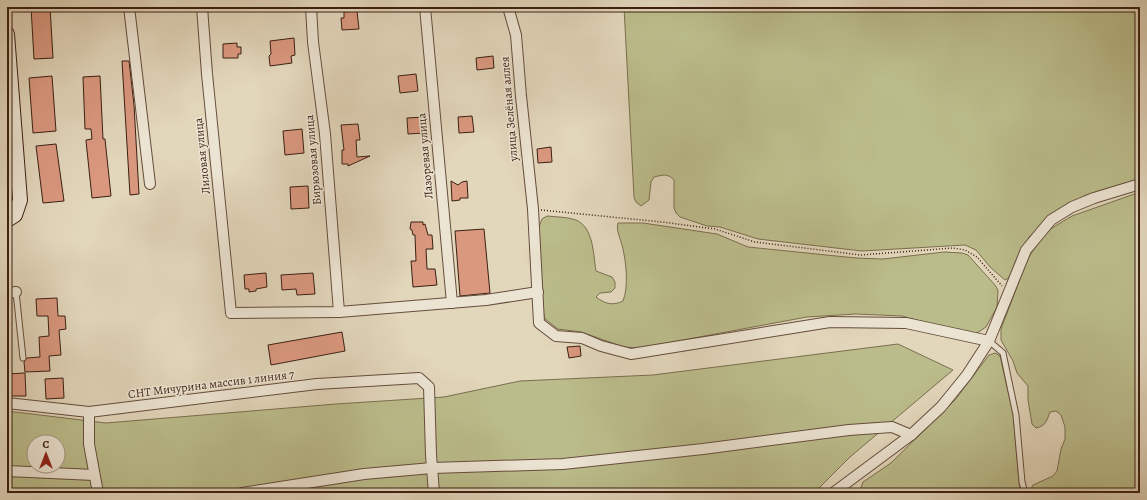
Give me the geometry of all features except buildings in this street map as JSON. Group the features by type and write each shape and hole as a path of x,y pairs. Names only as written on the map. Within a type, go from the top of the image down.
{"street":[{"path":"129,7 150,184"},
{"name":"Лиловая улица","path":"202,7 207,74 231,313 339,312"},
{"name":"Бирюзовая улица","path":"311,7 313,42 325,134 339,312"},
{"name":"Лазоревая улица","path":"425,7 452,303"},
{"name":"улица Зелёная аллея","path":"508,7 516,35 520,96 533,209 539,323 556,336 582,338 601,346 631,354 830,322 906,323 989,341"},
{"path":"7,34 20,200 11,217"},
{"path":"833,493 911,435 941,407 967,375 989,341 1026,250 1051,220 1072,207 1094,198 1140,184"},
{"path":"339,312 486,300 538,292"},
{"name":"СНТ Мичурина массив 1 линия 7","path":"7,403 89,412 317,384 419,378 429,387 432,468"},
{"path":"89,412 89,444 98,493"},
{"path":"242,493 364,474 432,468 563,464 711,448 849,430 892,427 911,435"},
{"path":"432,468 434,493"},
{"path":"7,471 94,475"}],"lane":[{"path":"12,293 23,358"},
{"path":"989,341 1003,353 1016,415 1022,482 1025,493"}],"path":[{"path":"533,209 715,229 755,242 861,255 953,248 965,250 977,257 1008,293"}],"green space":[{"path":"624,7 1140,7 1140,179 1086,195 1052,215 1029,237 1012,276 1005,280 990,267 976,250 965,245 862,251 758,239 720,227 707,226 680,217 676,213 674,208 674,180 667,175 654,177 651,182 649,200 641,206 636,202 634,197"},
{"path":"1140,192 1140,493 1029,493 1033,485 1053,476 1057,471 1061,449 1065,439 1065,427 1061,415 1056,411 1050,412 1046,422 1042,426 1036,428 1032,424 1028,400 1028,386 1017,373 1013,361 1001,340 1001,329 1028,258 1041,239 1052,228 1072,216"},
{"path":"547,216 576,220 586,229 592,242 596,271 612,277 615,282 615,288 611,292 600,293 596,297 609,304 623,301 626,288 626,265 618,231 618,223 643,223 717,234 748,247 856,258 883,259 944,252 962,253 968,255 995,285 998,290 997,307 986,327 977,333 960,332 902,316 856,314 807,317 640,348 624,347 581,332 558,329 545,319 539,297 541,269 538,229 542,219"},
{"path":"898,344 953,370 850,457 814,493 7,493 7,411 106,423 336,404 444,397 520,381 653,375"},
{"path":"995,353 1000,356 1013,413 1020,493 859,493 863,482 891,463 955,400 989,355"}]}
